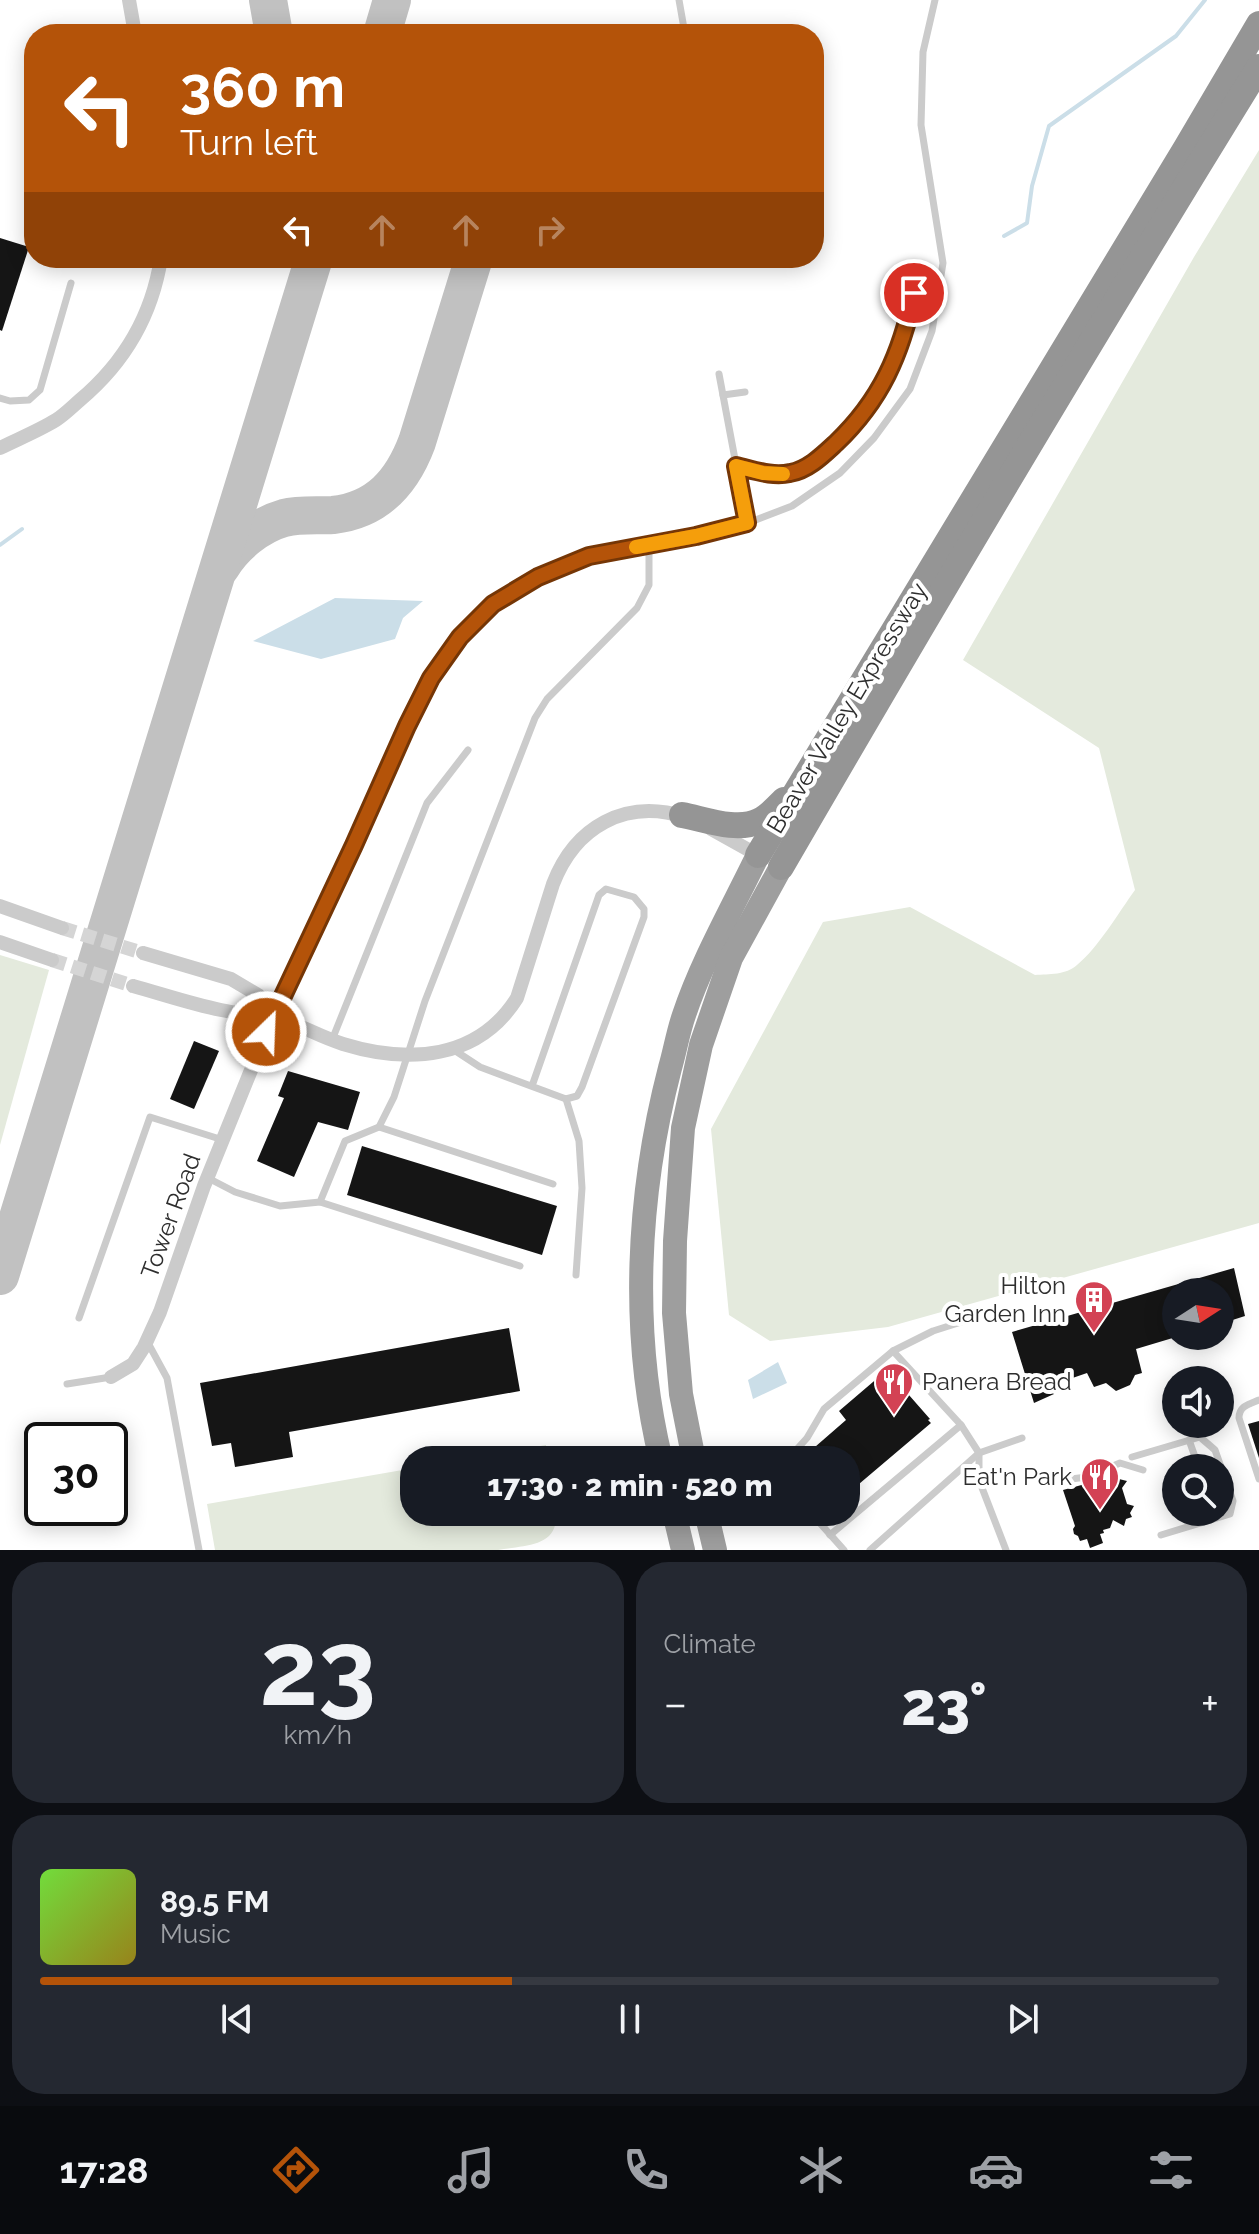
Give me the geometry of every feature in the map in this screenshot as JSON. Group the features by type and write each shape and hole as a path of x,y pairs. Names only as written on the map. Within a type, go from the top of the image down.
{"highway":[{"name":"Beaver Valley Expressway","path":"691,1446 681,1394 674,1313 675,1241 683,1128 701,1045 731,958 798,787 1041,390 1259,24"},
{"name":"Beaver Valley Expressway","path":"658,1446 647,1382 641,1297 644,1225 661,1104 684,1015 713,947 956,568 1259,67"},
{"path":"682,815 735,825 751,824 766,817 798,787"},
{"path":"709,1526 715,1550"}],"street":[{"path":"129,0 133,24"},
{"path":"0,448 58,419 115,366 149,306 158,268"},
{"path":"133,986 219,1010 273,1016 332,1040 378,1052 422,1055 467,1044 492,1029 510,1010 517,998 558,873 576,843 593,828 622,815 658,812 682,815 770,861"},
{"path":"0,906 62,928"},
{"path":"0,942 52,960"},
{"path":"143,953 231,979 258,995 273,1016"},
{"name":"Tower Road","path":"111,1377 133,1364 147,1341 273,1016"}],"lane":[{"path":"679,0 683,24"},
{"path":"273,1016 431,678 460,637 493,604 538,577 589,556 696,536 747,523 792,506 840,473 874,438 910,389 932,331 943,263 921,125 923,52 935,0"},
{"path":"0,398 29,400 40,390 71,283"},
{"path":"736,466 763,473 789,474 810,465 829,450 856,422 881,387 897,356 914,293"},
{"path":"893,306 910,312"},
{"path":"719,374 747,523"},
{"path":"723,395 745,392"},
{"path":"379,1127 394,1097 425,1001 535,718 547,699 637,608 649,585 649,544"},
{"path":"332,1040 427,803 468,750"},
{"path":"452,1049 480,1067 566,1099 577,1096 644,917 644,909 634,897 606,889 599,895 532,1086"},
{"path":"566,1099 579,1141 582,1188 576,1275"},
{"path":"79,1318 150,1117 223,1140"},
{"path":"320,1202 345,1141 379,1127 553,1184"},
{"path":"208,1178 235,1192 280,1206 320,1202 520,1266"},
{"path":"800,1446 824,1409 893,1351 933,1331 977,1317"},
{"path":"147,1341 167,1378 199,1550"},
{"path":"893,1351 961,1425 979,1453 979,1480 1006,1550"},
{"name":"Tower Road","path":"67,1384 111,1377"},
{"path":"1259,1400 1244,1406 1239,1414 1259,1479"},
{"path":"830,1535 961,1425"},
{"path":"1132,1457 1200,1437 1216,1454"},
{"path":"870,1550 979,1453 1022,1438"},
{"path":"1189,1440 1194,1454"},
{"path":"1063,1480 1101,1473 1120,1463 1143,1470"},
{"path":"822,1526 844,1550"},
{"path":"1161,1535 1185,1526"}],"shaded area":[{"path":"1259,150 1259,1223 888,1327 770,1341 729,1315 711,1129 823,922 910,907 1035,975 1052,974 1068,971 1085,958 1135,890 1099,748 963,660 1194,257"},
{"path":"0,955 49,970 0,1145"},
{"path":"400,1470 400,1526 554,1526 546,1539 538,1543 498,1550 215,1550 207,1504"}],"water":[{"path":"335,598 423,601 403,618 395,639 321,659 253,641"},
{"path":"778,1362 787,1383 753,1399 748,1380"}],"building":[{"path":"0,238 24,245 24,263 0,330"},
{"path":"194,1041 219,1051 194,1109 170,1099"},
{"path":"288,1071 360,1092 348,1130 318,1122 294,1177 257,1161 284,1098 278,1096"},
{"path":"362,1146 557,1206 542,1255 347,1195"},
{"name":"Hilton Garden Inn","path":"1234,1268 1245,1316 1234,1320 1234,1278 1199,1278"},
{"name":"Hilton Garden Inn","path":"1162,1289 1162,1341 1136,1349 1142,1373 1135,1375 1130,1385 1116,1391 1106,1383 1094,1387 1087,1373 1058,1383 1054,1394 1034,1403 1012,1332"},
{"path":"509,1328 520,1391 289,1432 293,1457 235,1467 231,1443 212,1446 200,1383"},
{"path":"887,1370 931,1423 860,1483 860,1446 816,1446 846,1420 839,1411"},
{"path":"1259,1421 1259,1458 1248,1424"},
{"name":"Eat'n Park","path":"1117,1474 1119,1479 1127,1481 1122,1488 1127,1504 1134,1506 1130,1513 1132,1517 1126,1519 1124,1526 1113,1520 1110,1528 1100,1534 1103,1543 1090,1548 1087,1539 1080,1541 1074,1534 1075,1526 1063,1490"}],"waterway":[{"path":"1004,236 1027,223 1032,186 1049,126 1176,36 1205,0"},
{"path":"0,545 22,529"}],"taxiway":[{"path":"268,0 272,24"},
{"path":"385,24 392,0"},
{"path":"0,1276 311,268"},
{"path":"221,567 240,544 275,521 349,512 375,500 396,481 417,442 471,268"}],"tunnel":[{"path":"62,928 143,953"},
{"path":"52,960 133,986"}],"slow traffic":[{"path":"636,547 747,523 736,466 783,474"}],"place":[{"name":"Hilton Garden Inn","path":"1094,1334"},
{"name":"Panera Bread","path":"894,1416"},
{"name":"Eat'n Park","path":"1100,1511"}],"route":[{"path":"266,1032 407,726 431,678 460,637 493,604 538,577 589,556 747,523 736,466 763,473 789,474 810,465 829,450 862,415 889,372 907,327 914,293"}]}
